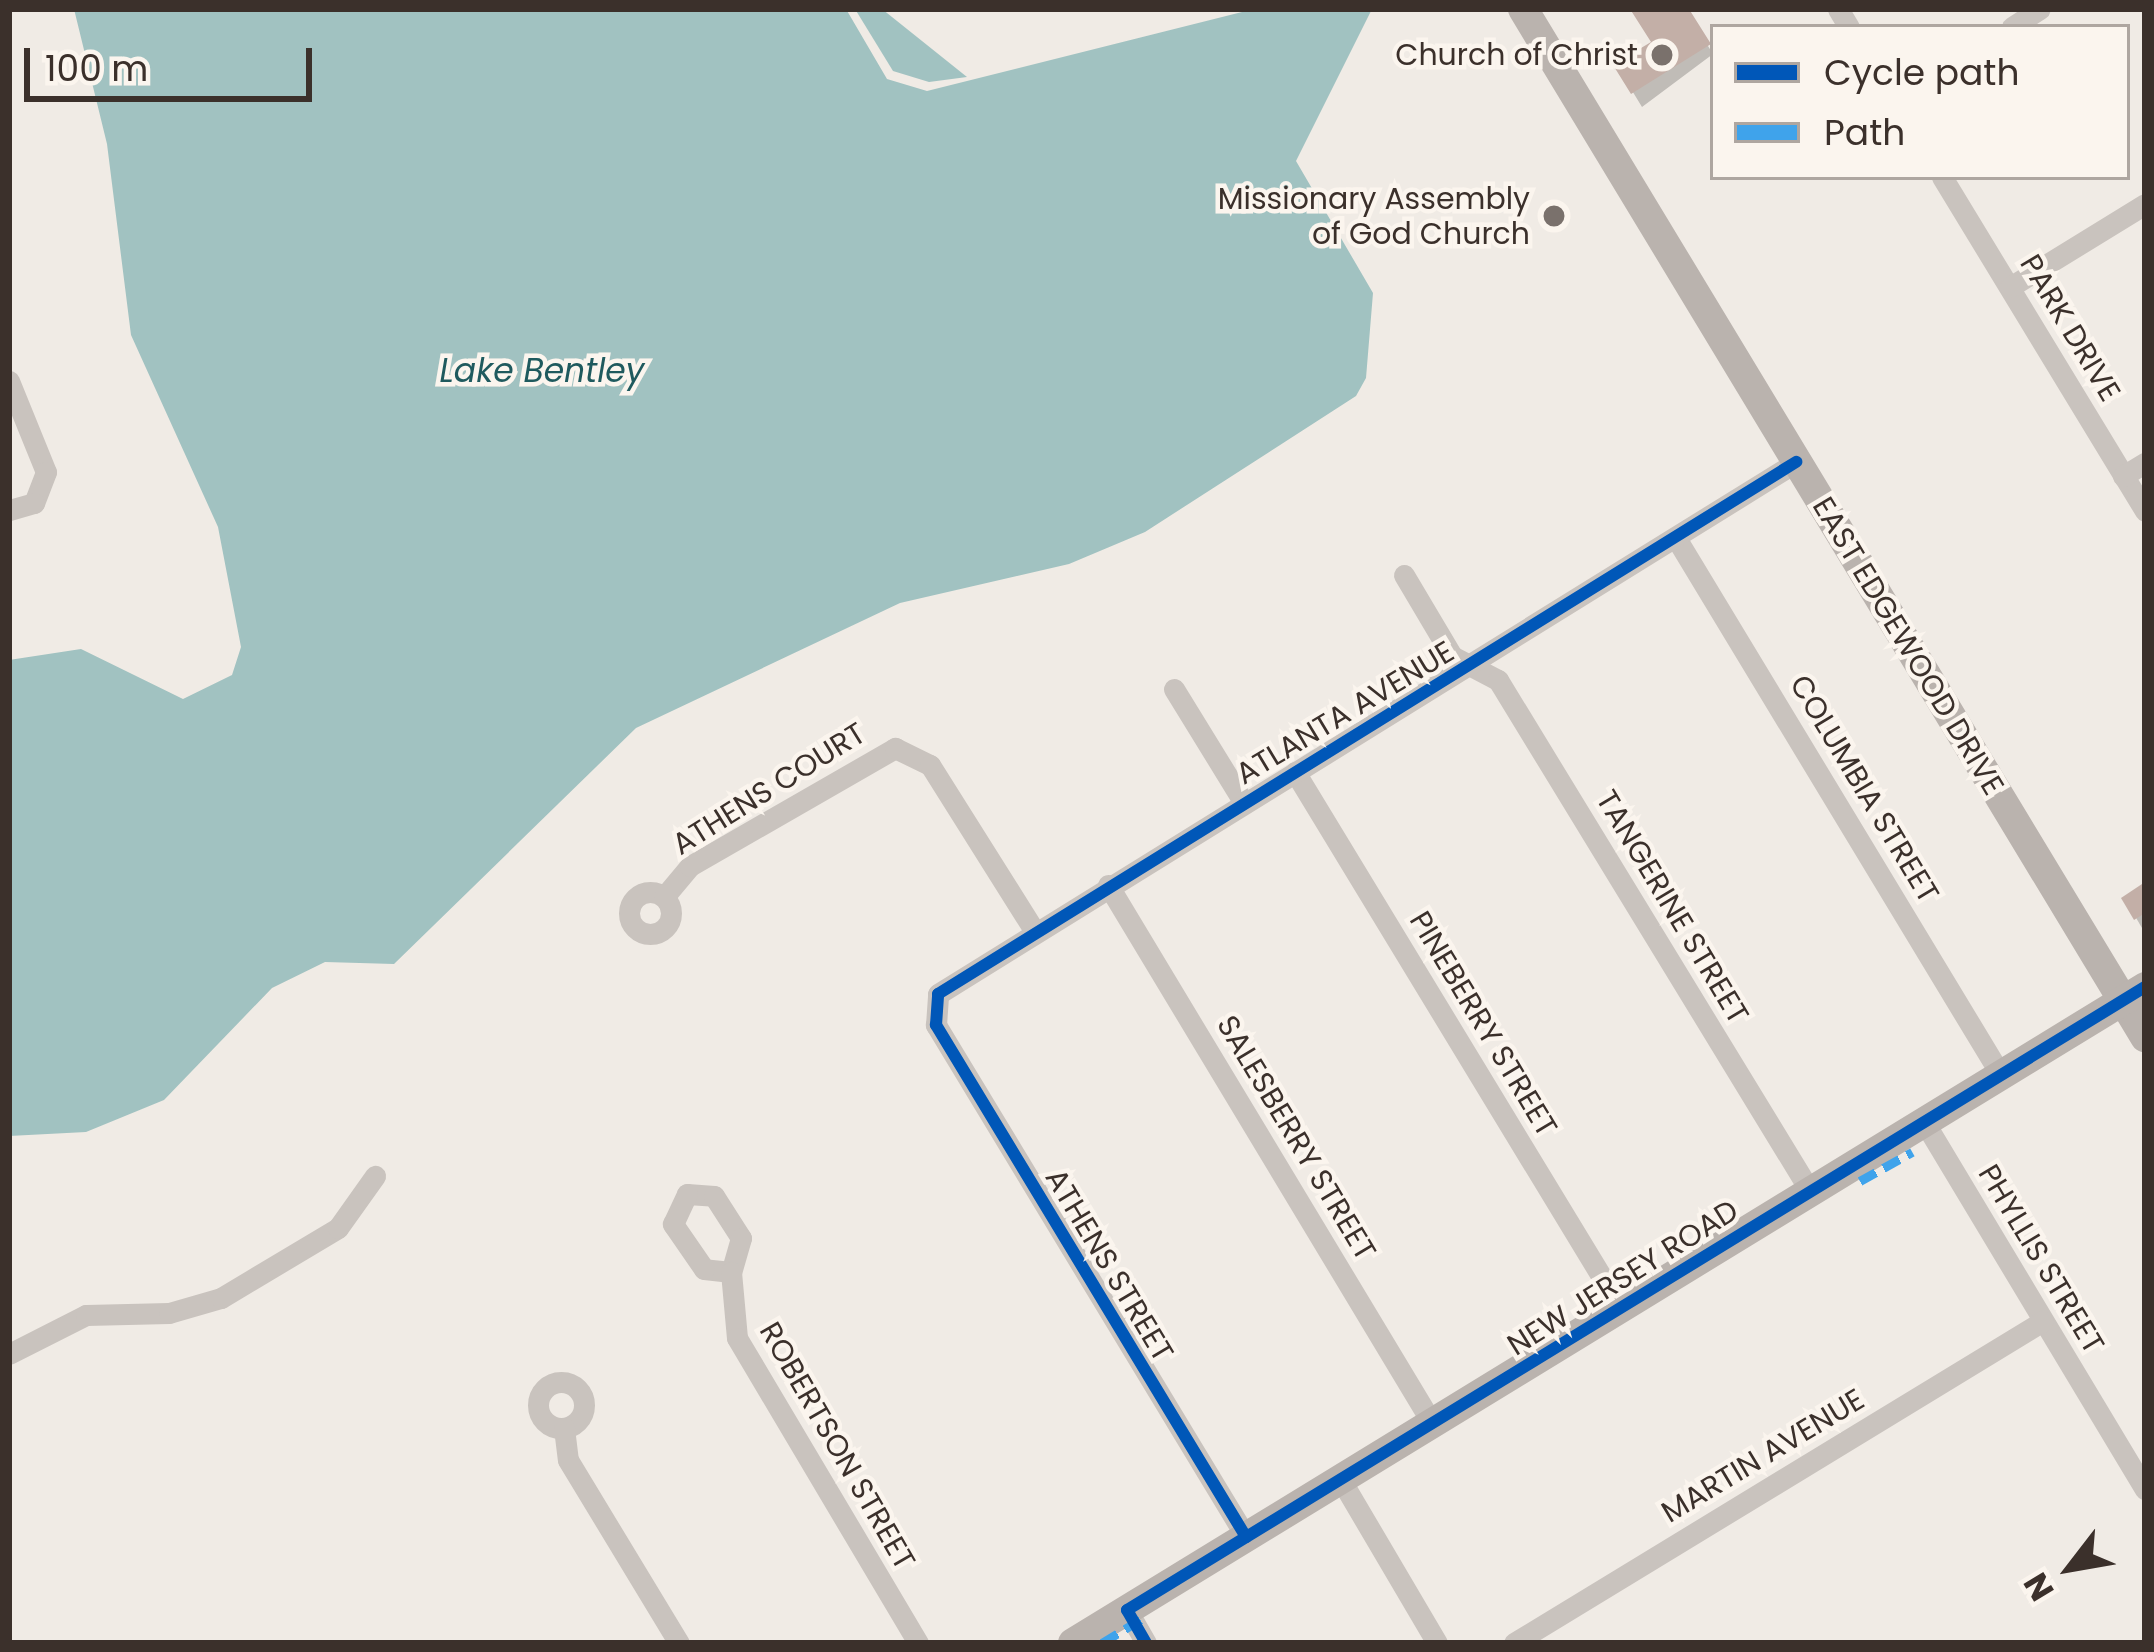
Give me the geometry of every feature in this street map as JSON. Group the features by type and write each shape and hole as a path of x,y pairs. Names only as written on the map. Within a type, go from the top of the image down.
{"street":[{"name":"EAST EDGEWOOD DRIVE","path":"1523,9 1796,461 2133,993 2145,1037"},
{"name":"PARK DRIVE","path":"1944,180 2145,512"},
{"path":"2010,286 2145,204"},
{"path":"9,381 46,472 34,503 9,510"},
{"name":"ATLANTA AVENUE","path":"933,1016 938,994 1034,930 1796,461"},
{"path":"2123,476 2145,463"},
{"name":"COLUMBIA STREET","path":"1676,538 1999,1072"},
{"name":"TANGERINE STREET","path":"1404,575 1452,656 1477,660 1810,1191"},
{"path":"1174,689 1244,802"},
{"name":"ATHENS COURT","path":"664,897 690,866 896,748 930,764 1034,930"},
{"name":"PINEBERRY STREET","path":"1295,772 1620,1307"},
{"name":"SALESBERRY STREET","path":"1108,885 1432,1423"},
{"name":"NEW JERSEY ROAD","path":"1073,1643 2133,993"},
{"name":"ATHENS STREET","path":"933,1016 1246,1538"},
{"name":"PHYLLIS STREET","path":"1923,1120 2145,1490"},
{"path":"9,1354 86,1316 169,1313 221,1298 338,1228 376,1175"},
{"name":"ROBERTSON STREET","path":"731,1272 737,1338 918,1643"},
{"name":"MARTIN AVENUE","path":"1514,1643 2043,1321"},
{"path":"564,1429 568,1460 679,1643"},
{"path":"1341,1480 1436,1643"},
{"path":"1127,1610 1146,1643"}],"water":[{"name":"Lake Bentley","path":"74,9 846,9 887,79 927,91 1254,9 1372,9 1296,161 1373,293 1366,378 1356,396 1145,532 1069,564 900,603 636,728 394,964 325,962 272,988 164,1100 86,1132 9,1136 9,660 81,649 183,699 232,675 241,647 218,527 131,335 107,144"},
{"path":"855,9 882,9 967,77 929,82 893,71"}],"building":[{"name":"Church of Christ","path":"1630,9 1689,9 1710,45 1631,94 1613,65 1651,42"},
{"path":"2145,882 2145,913 2134,920 2121,898"}],"marked path":[{"path":"1860,1181 1912,1152"},
{"path":"1102,1643 1143,1618"}],"cycle path":[{"path":"1246,1537 936,1025 938,994 1796,462"},
{"path":"1146,1643 1127,1610 2145,987"}],"place":[{"name":"Church of Christ","path":"1662,55"},
{"name":"Missionary Assembly of God Church","path":"1554,216"}]}
